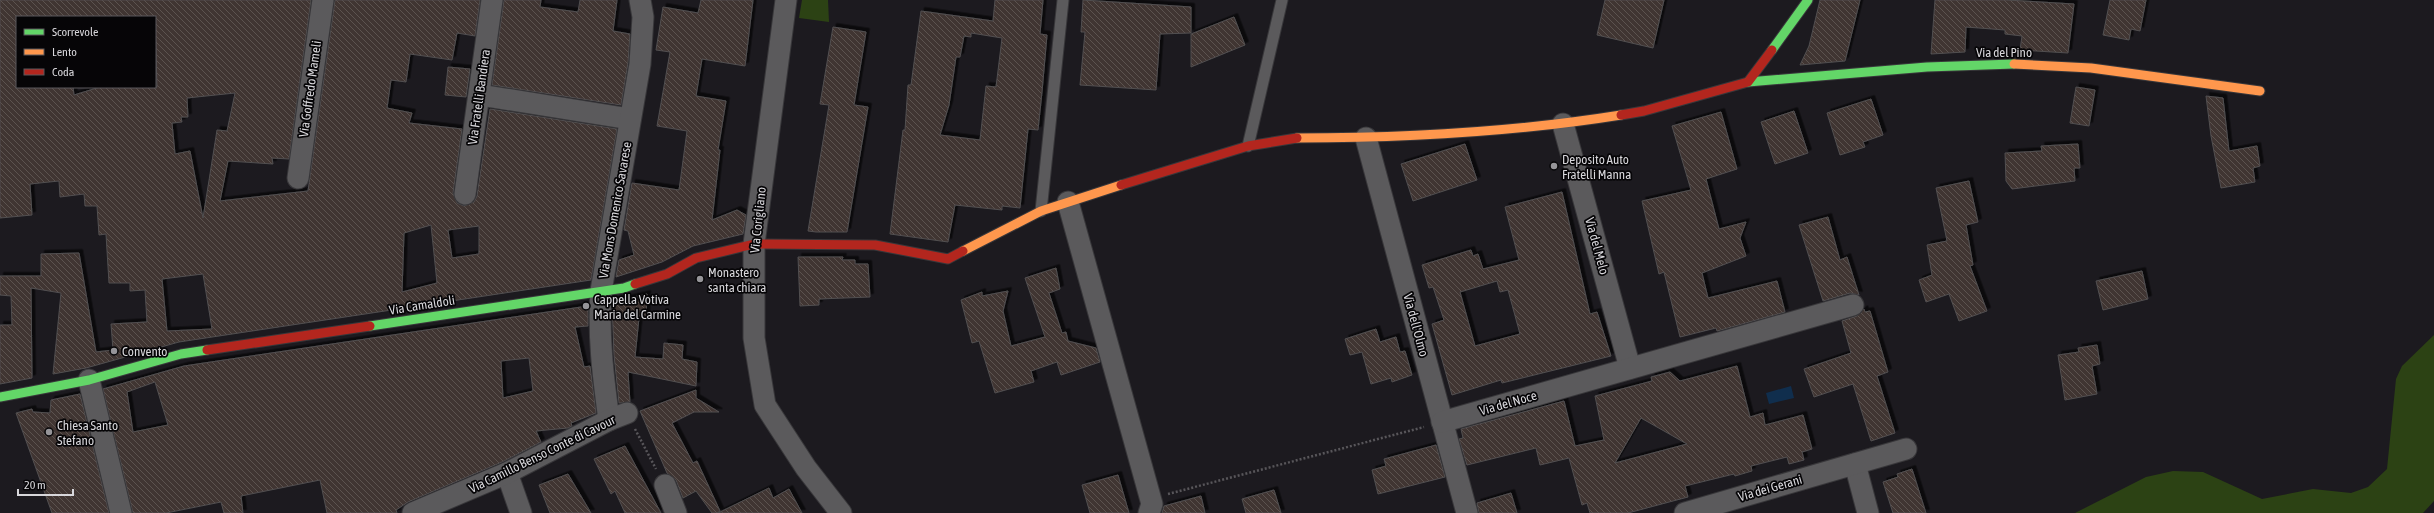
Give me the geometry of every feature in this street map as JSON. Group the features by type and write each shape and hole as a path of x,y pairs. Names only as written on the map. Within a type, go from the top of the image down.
{"street":[{"name":"Via Goffredo Mameli","path":"298,178 322,0"},
{"name":"Via Fratelli Bandiera","path":"465,194 480,95 492,0"},
{"name":"Via Mons Domenico Savarese","path":"618,417 600,358 601,291 640,64 643,17 640,0"},
{"name":"Via Corigliano","path":"786,0 754,244 754,338 765,404 806,468 841,513"},
{"path":"1748,82 1808,0"},
{"name":"Via del Pino","path":"1248,146 1295,138 1366,138 1563,124 1644,111 1748,82 1969,65 2033,64 2138,73 2260,91"},
{"path":"480,95 630,119"},
{"name":"Via del Melo","path":"1563,124 1630,368"},
{"name":"Via dell'Olmo","path":"1366,138 1467,513"},
{"name":"Via Camaldoli","path":"0,397 89,380 181,354 624,288 666,274 696,258 754,244 875,244 948,258 1041,211 1248,146"},
{"path":"1068,202 1152,504 1149,513"},
{"name":"Via del Noce","path":"1442,422 1853,304"},
{"path":"89,380 121,513"},
{"name":"Via Camillo Benso Conte di Cavour","path":"412,513 506,473 618,417"},
{"name":"Via dei Gerani","path":"1685,513 1906,449"},
{"path":"1855,464 1868,513"},
{"path":"506,473 521,513"},
{"path":"665,485 676,513"}],"lane":[{"path":"1041,211 1063,0"},
{"path":"1248,146 1282,0"}],"path":[{"path":"618,417 665,485"},
{"path":"1162,495 1442,422"}],"green space":[{"path":"802,0 828,0 829,22 799,18"},
{"path":"2434,335 2434,501 2423,513 2075,513 2146,477 2173,471 2203,472 2262,499 2313,489 2351,493 2368,487 2387,469 2396,379 2402,366"}],"water":[{"path":"1791,386 1794,398 1769,404 1766,393"}],"building":[{"path":"0,0 311,0 289,159 272,158 273,164 228,161 220,201 308,191 335,0 480,0 475,36 457,33 452,60 410,54 406,82 391,80 387,108 412,113 409,123 462,129 453,193 457,203 464,206 474,202 477,196 490,109 617,129 591,280 179,342 86,368 53,374 61,293 31,288 32,378 0,384 0,325 12,325 11,296 0,295 0,276 41,276 41,254 79,253 96,352 113,350 111,324 147,322 145,290 130,291 130,283 109,283 106,234 99,235 97,206 85,206 84,194 60,197 59,181 30,184 32,215 0,218","holes":["235,93 227,131 217,130 203,218 190,151 175,154 172,123 182,122 181,117 188,117 187,98","431,225 437,283 402,292 404,233","479,226 479,254 452,258 448,230","203,274 212,329 167,331 162,279"]},
{"path":"504,0 541,0 540,7 578,12 580,0 617,0 613,31 630,34 628,63 621,105 492,85"},
{"path":"701,0 753,0 745,66 702,59 696,96 726,101 718,150 720,150 712,220 737,210 746,215 743,234 693,246 662,262 616,277 619,260 634,255 628,231 624,230 632,183 679,190 687,131 657,126 670,52 656,50 663,7 698,13"},
{"path":"995,0 1043,0 1040,34 1047,35 1038,130 1028,129 1020,208 1002,206 1002,210 955,205 948,242 890,234 903,130 905,130 908,85 911,85 921,11 993,21","holes":["971,33 1002,38 996,87 986,86 980,140 940,135 949,105 956,57 960,57 964,36 971,37"]},
{"path":"1083,0 1191,7 1191,33 1160,34 1156,90 1080,85 1085,32 1081,32"},
{"path":"1605,0 1664,0 1653,48 1597,35"},
{"path":"1820,0 1860,0 1845,61 1800,65 1809,46"},
{"path":"1935,0 2007,0 2074,4 2068,53 2020,50 2022,36 2005,34 2005,30 1966,27 1965,52 1931,54"},
{"path":"2110,0 2146,0 2140,31 2131,29 2129,40 2103,35"},
{"path":"1234,17 1245,45 1191,67 1191,34"},
{"path":"833,27 866,32 854,105 868,107 847,232 816,232 808,231 829,105 820,104"},
{"path":"448,67 470,69 466,97 445,95"},
{"path":"2076,87 2095,90 2089,126 2070,123"},
{"path":"2206,96 2223,98 2229,151 2257,146 2260,166 2253,168 2255,182 2221,188 2211,136"},
{"path":"1871,99 1883,135 1863,142 1865,147 1840,155 1827,113"},
{"path":"1794,111 1808,153 1775,164 1761,122"},
{"path":"1721,112 1737,169 1706,179 1719,229 1746,222 1740,238 1746,256 1702,273 1708,298 1777,281 1785,312 1717,331 1716,328 1680,337 1664,272 1659,274 1642,201 1691,190 1672,126"},
{"path":"1465,144 1477,180 1413,201 1401,164"},
{"path":"2078,144 2080,168 2074,168 2075,181 2012,189 2006,181 2005,153 2042,151 2041,146"},
{"path":"1969,181 1978,222 1966,225 1973,265 1970,266 1987,311 1959,321 1949,294 1926,302 1919,280 1932,275 1927,245 1947,241 1936,188"},
{"path":"1562,192 1590,314 1597,312 1611,356 1502,383 1501,380 1452,395 1432,324 1444,320 1433,287 1429,288 1422,265 1471,250 1473,256 1478,254 1483,269 1519,260 1505,207","holes":["1497,281 1500,292 1508,290 1520,334 1475,346 1460,292"]},
{"path":"1828,217 1840,260 1847,257 1859,295 1850,293 1823,301 1799,225"},
{"path":"798,257 843,257 842,260 855,260 855,264 868,264 870,297 819,299 819,305 800,306"},
{"path":"1056,268 1060,289 1049,293 1062,333 1066,332 1068,341 1096,348 1100,362 1061,375 1057,362 1031,371 1034,382 995,393 979,341 972,343 961,300 982,292 982,296 1008,291 1003,311 1011,346 1045,337 1025,278"},
{"path":"2142,271 2148,299 2103,310 2096,281"},
{"path":"647,294 646,319 639,318 635,357 663,359 664,343 683,345 682,359 697,362 696,386 628,372 630,402 619,403 614,355 612,302"},
{"path":"588,306 588,326 575,327 584,367 590,366 596,413 571,423 572,426 568,428 536,431 541,442 502,462 408,502 396,510 397,513 327,513 320,480 241,496 243,513 224,513 221,502 166,513 133,513 103,389 184,366","holes":["529,358 533,391 503,398 501,361","155,382 168,425 133,432 127,392"]},
{"path":"1864,309 1865,312 1870,311 1888,372 1877,376 1895,433 1871,441 1853,384 1814,397 1804,369 1851,353 1842,321 1857,316"},
{"path":"1376,329 1380,342 1396,337 1400,352 1405,351 1412,375 1392,382 1391,378 1371,384 1362,352 1350,355 1345,339"},
{"path":"2097,345 2100,364 2092,366 2097,394 2065,400 2058,355 2079,352 2078,348"},
{"path":"1737,366 1750,417 1763,413 1765,425 1803,415 1812,449 1802,452 1804,460 1789,464 1787,457 1751,466 1752,471 1685,486 1688,497 1628,513 1590,513 1587,503 1582,505 1569,458 1540,465 1536,448 1467,465 1459,439 1463,438 1461,429 1564,401 1575,446 1604,440 1595,396 1652,381 1651,377 1670,372 1680,381","holes":["1641,418 1687,444 1615,463"]},
{"path":"696,390 696,398 719,412 694,412 672,423 693,463 697,461 720,511 717,513 712,513 696,491 683,498 676,480 667,473 640,411"},
{"path":"80,394 109,513 52,513 16,413 32,409 33,412 50,413 51,400"},
{"path":"1436,445 1445,477 1378,494 1372,470 1386,466 1384,459"},
{"path":"625,446 661,513 625,513 615,491 611,494 594,459"},
{"path":"1912,469 1926,513 1893,513 1883,482 1898,477 1897,474"},
{"path":"568,474 591,513 550,513 539,485"},
{"path":"1118,475 1129,513 1090,513 1082,485"},
{"path":"769,488 773,498 789,489 802,513 718,513"},
{"path":"1274,490 1281,513 1246,513 1242,499"},
{"path":"1511,493 1517,513 1479,513 1477,503"},
{"path":"1201,496 1205,513 1162,513 1164,506"}],"traffic: fast":[{"path":"1772,50 1808,0"},
{"path":"1748,82 1927,67 2014,64"},
{"path":"370,326 624,288 635,284"},
{"path":"0,397 89,380 181,354 207,350"}],"traffic: slow":[{"path":"2014,64 2091,68 2260,91"},
{"path":"1297,138 1378,137 1460,133 1541,126 1621,115"},
{"path":"963,251 1041,211 1121,185"}],"traffic: jam":[{"path":"1621,115 1644,111 1748,82 1772,50"},
{"path":"1121,185 1248,146 1297,138"},
{"path":"635,284 667,274 696,258 754,244 875,245 948,259 963,251"},
{"path":"207,350 370,326"}],"place":[{"name":"Deposito Auto Fratelli Manna","path":"1554,166"},
{"name":"Monastero santa chiara","path":"700,279"},
{"name":"Cappella Votiva Maria del Carmine","path":"586,306"},
{"name":"Convento","path":"114,351"},
{"name":"Chiesa Santo Stefano","path":"49,432"}]}
